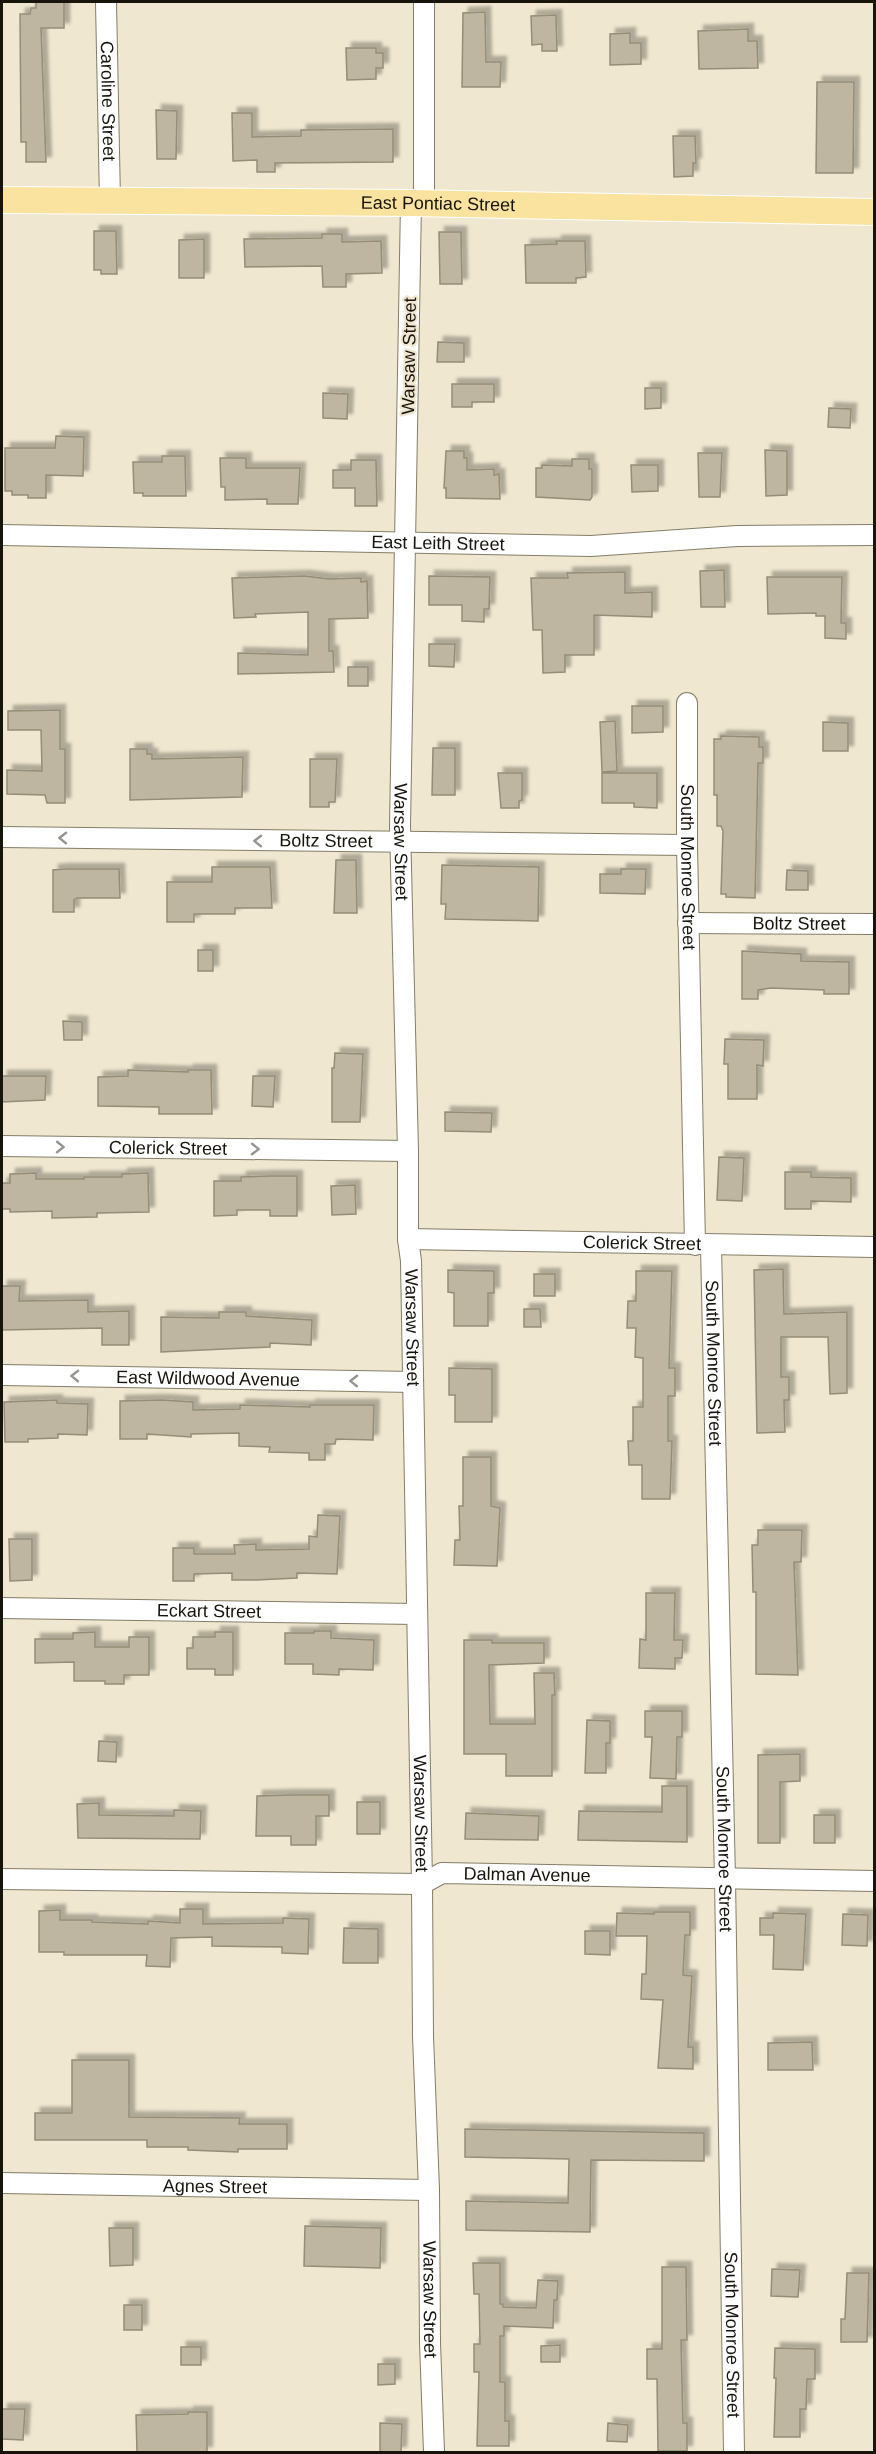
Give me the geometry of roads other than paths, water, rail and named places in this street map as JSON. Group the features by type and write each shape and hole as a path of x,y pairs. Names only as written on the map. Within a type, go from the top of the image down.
{"main road":[{"name":"East Pontiac Street","path":"2,200 417,203 874,212"}],"street":[{"name":"Caroline Street","path":"106,2 110,201"},
{"name":"Warsaw Street","path":"424,2 405,542 401,843 408,1239 411,1261 423,2036 429,2190 430,2343 434,2452"},
{"name":"East Leith Street","path":"2,535 591,546 737,536 874,535"},
{"name":"South Monroe Street","path":"687,703 688,922 703,1245 725,1879 734,2452"},
{"name":"Boltz Street","path":"2,837 687,845"},
{"name":"Boltz Street","path":"688,922 874,924"},
{"name":"Colerick Street","path":"2,1146 408,1151"},
{"name":"Colerick Street","path":"408,1239 874,1247"},
{"name":"East Wildwood Avenue","path":"2,1375 413,1382"},
{"name":"Eckart Street","path":"2,1608 417,1614"},
{"name":"Dalman Avenue","path":"2,1879 422,1884 442,1873 874,1881"},
{"name":"Agnes Street","path":"2,2183 429,2190"}]}
